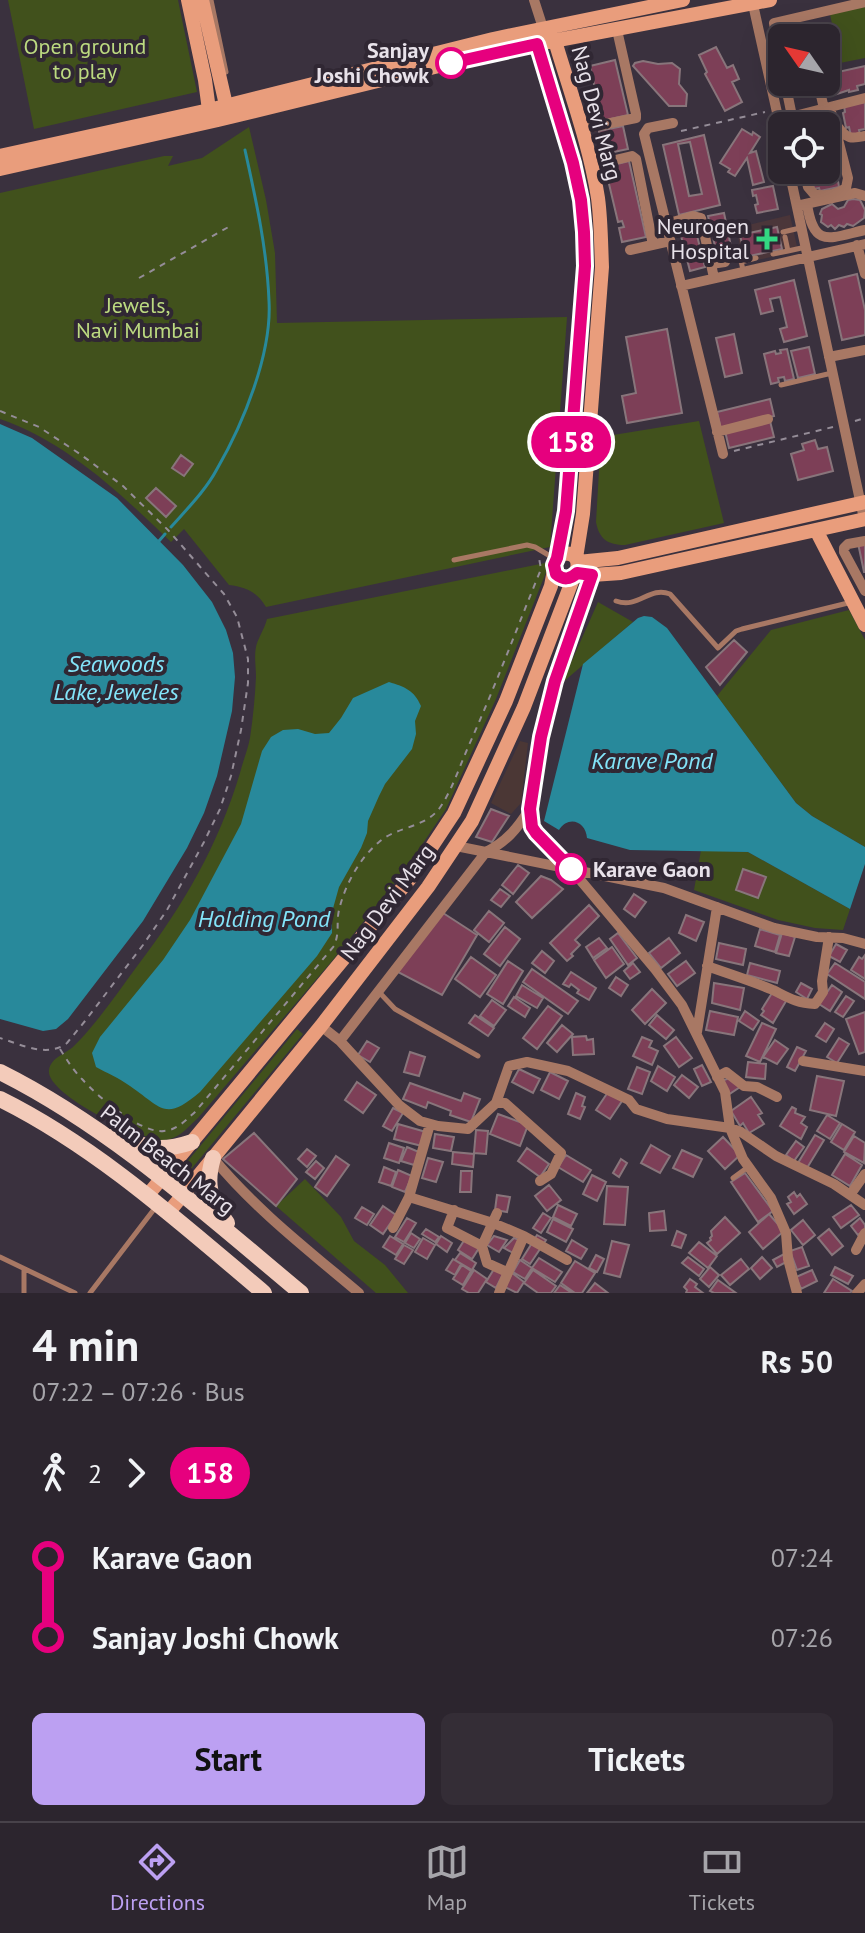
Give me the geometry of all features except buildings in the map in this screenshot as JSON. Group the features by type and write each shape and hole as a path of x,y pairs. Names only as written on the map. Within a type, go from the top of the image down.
{"main road":[{"path":"188,0 214,115"},
{"path":"202,0 226,105"},
{"path":"0,169 214,115 226,105 543,28 683,0"},
{"path":"0,156 214,115 537,44 770,0"},
{"name":"Nag Devi Marg","path":"543,28 555,41 598,198 602,267 579,569 524,707 472,821 456,846 317,1030 213,1158 183,1194 157,1205 162,1178 413,875 454,813 506,701 551,586 566,511 585,266 581,200 537,44 543,28"},
{"path":"863,503 618,558 596,560 579,569 562,578 556,574 556,562 564,554 579,569 621,573 864,519"},
{"path":"816,530 865,625"},
{"path":"294,1019 317,1030"},
{"name":"Palm Beach Marg","path":"0,1072 88,1123 183,1194 301,1293"},
{"name":"Palm Beach Marg","path":"0,1099 75,1143 157,1205 264,1293"},
{"path":"88,1123 150,1148 163,1150 192,1142"},
{"path":"213,1158 209,1172 211,1197 247,1247"}],"street":[{"path":"534,0 543,28"},
{"path":"753,2 776,112"},
{"path":"774,24 865,2"},
{"path":"581,129 636,118 617,30"},
{"path":"823,96 829,112"},
{"path":"817,112 865,98"},
{"path":"673,123 648,128 644,134 723,454"},
{"path":"840,130 850,139 865,136"},
{"path":"807,184 814,194 825,195 846,188 848,178 840,147"},
{"path":"611,161 649,155"},
{"path":"636,159 653,245"},
{"path":"794,184 810,222 819,235 829,238 865,230"},
{"path":"802,205 855,193 865,196"},
{"path":"802,205 801,228 863,503 864,519"},
{"path":"666,224 693,216 701,218 714,278"},
{"path":"630,250 670,241"},
{"path":"681,286 742,267 861,244 865,274"},
{"path":"711,264 725,262"},
{"path":"829,357 865,350"},
{"path":"717,432 768,419"},
{"path":"865,541 848,544 844,548 865,591"},
{"path":"579,569 541,737 530,809 532,827 571,869 682,1005 725,1092 730,1128 743,1159 771,1198 786,1233 788,1259 797,1293"},
{"path":"340,1041 486,852 509,837 530,809"},
{"path":"456,846 664,888 774,928 865,944"},
{"path":"696,1034 717,907"},
{"path":"707,966 790,1000 815,1004 823,992 829,937"},
{"path":"317,1030 340,1041 399,1105 420,1121 468,1129 496,1103 509,1066 527,1062 568,1071 629,1100 636,1109 667,1119 741,1132 776,1156 818,1176 865,1205"},
{"path":"803,1061 865,1071"},
{"path":"717,1077 726,1072 744,1086 757,1087 777,1097"},
{"path":"496,1103 505,1103 561,1153 551,1174 540,1181"},
{"path":"393,1228 409,1197 430,1124"},
{"path":"213,1158 255,1204 359,1293"},
{"path":"850,1195 865,1174"},
{"path":"409,1197 495,1218 567,1260"},
{"path":"454,1210 447,1228 482,1246"},
{"path":"495,1218 482,1246 487,1263 507,1272"},
{"path":"856,1250 865,1233"},
{"path":"499,1293 524,1236"},
{"path":"857,1293 865,1284"}],"lane":[{"path":"211,0 226,72"},
{"path":"788,251 784,235 801,228"},
{"path":"738,247 742,267 756,258"},
{"path":"773,254 807,252"},
{"path":"781,385 833,373"},
{"path":"454,560 531,545 556,562"},
{"path":"616,601 634,603 655,592 670,594 718,648 736,631 853,602"},
{"path":"378,991 395,1009 478,1056"},
{"path":"733,1178 748,1167"},
{"path":"90,1293 157,1205"},
{"path":"0,1257 75,1293"},
{"path":"24,1269 24,1293"}],"path":[{"path":"673,123 677,131 682,131 768,117"},
{"path":"139,278 232,225"},
{"path":"0,411 39,427 80,454 123,486 168,530 224,594 237,617 248,659 248,683 231,776 220,809 167,910 67,1043 50,1050 0,1038"},
{"path":"723,454 865,418"},
{"path":"59,1048 75,1072 95,1093 139,1125 155,1131 168,1131 195,1112 334,946 338,935 338,912 345,891 366,855 381,840 427,820 442,804 490,697 541,569 538,557"}],"shaded area":[{"name":"Neurogen Hospital","path":"790,215 798,251 744,263 736,228"},
{"path":"520,741 528,743 521,803 511,814 491,803"}],"green space":[{"name":"Open ground to play","path":"8,0 178,0 197,92 34,129"},
{"path":"865,6 865,58 840,63 840,24 832,24 830,14"},
{"name":"Jewels, Navi Mumbai","path":"249,127 275,253 277,323 567,317 550,547 266,607 250,591 229,585 184,529 171,542 113,488 70,455 25,429 0,419 0,193 164,156 173,156 168,166 202,158"},
{"path":"699,421 724,523 625,545 605,540 596,522 601,437"},
{"path":"550,562 496,699 446,809 405,870 198,1118 173,1138 152,1138 96,1114 62,1091 52,1080 50,1066 74,1046 108,1007 155,942 198,874 221,825 249,742 256,677 255,650 267,619"},
{"path":"598,602 633,622 562,683"},
{"path":"849,610 865,640 865,847 796,803 717,696 771,630"},
{"path":"701,850 748,852 850,909 843,930 778,920 694,890"},
{"path":"297,1029 303,1034 188,1173 182,1168"},
{"path":"305,1179 341,1217 354,1241 385,1265 408,1293 376,1293 276,1206"}],"water":[{"name":"Seawoods Lake, Jeweles","path":"0,424 32,438 117,498 183,565 212,602 226,630 233,653 235,677 232,711 217,776 187,848 143,921 68,1019 56,1029 43,1031 0,1019"},
{"name":"Karave Pond","path":"644,616 652,617 667,628 796,803 865,847 865,864 850,909 748,852 630,850 587,838 583,827 576,822 567,823 559,830 544,821 583,664"},
{"name":"Holding Pond","path":"389,682 408,690 421,706 415,721 416,734 412,749 379,796 361,848 339,887 332,912 332,933 317,956 200,1092 179,1107 171,1109 157,1105 96,1067 92,1053 100,1037 163,960 190,920 241,824 262,751 271,737 283,730 329,733 353,698"}],"waterway":[{"path":"171,527 196,499 227,451 254,388 266,343 269,322 266,262 245,150"},
{"path":"159,541 165,534"}],"bus line":[{"name":"158","path":"451,63 537,44 581,200 585,266 566,511 554,570 562,578 570,578 577,573 592,575 555,681 541,737 530,809 532,827 536,833 571,869"}],"place":[{"name":"Sanjay Joshi Chowk","path":"451,63"},
{"name":"Neurogen Hospital","path":"767,239"},
{"name":"Karave Gaon","path":"571,869"}]}
